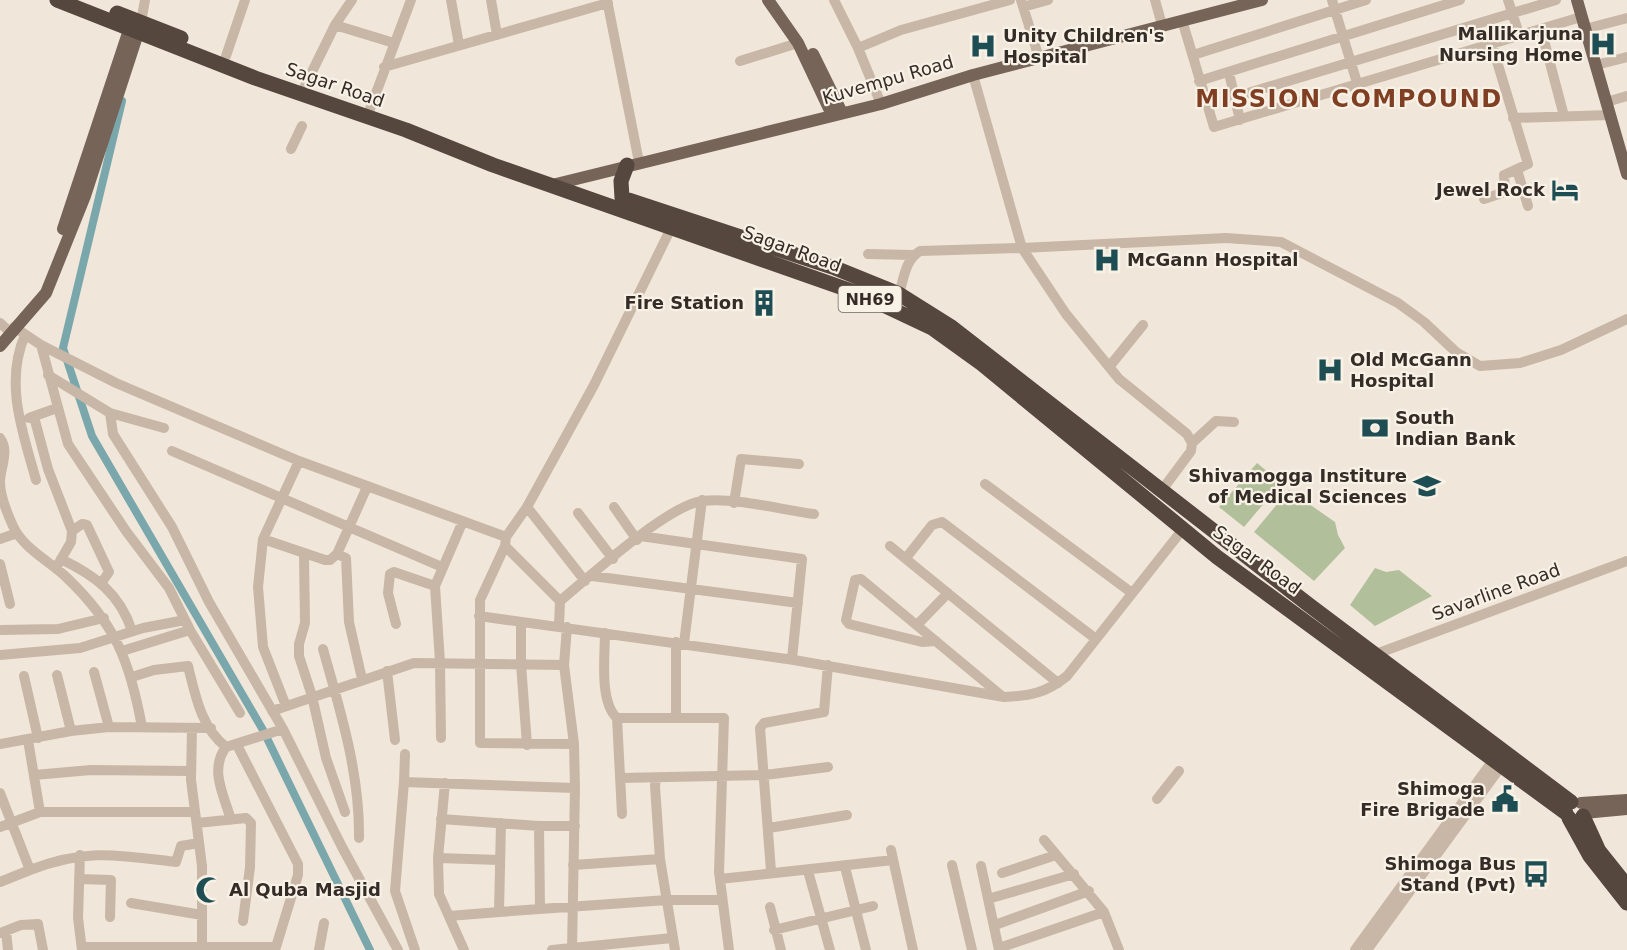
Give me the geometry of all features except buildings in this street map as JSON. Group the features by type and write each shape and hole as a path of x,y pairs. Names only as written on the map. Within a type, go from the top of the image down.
{"highway":[{"name":"Sagar Road","path":"57,0 138,19 255,78 674,221 820,263 899,294 950,326 1576,811"},
{"name":"Sagar Road","path":"83,0 138,19 226,56 370,109 558,183 622,198 674,221 860,294 932,328 982,364 1183,529 1498,762 1576,811"},
{"path":"622,198 621,181 633,164"},
{"name":"NH69","path":"1576,811 1599,850 1627,886"},
{"name":"NH69","path":"1576,811 1590,856 1627,903"}],"main road":[{"path":"768,0 798,43 837,114"},
{"path":"778,0 808,45 837,114"},
{"name":"Kuvempu Road","path":"558,183 881,104 974,75 1262,0"},
{"path":"1577,0 1610,115 1622,137 1627,174"},
{"path":"0,346 12,329 46,293 85,195 138,19"},
{"path":"1576,811 1627,800"},
{"path":"1576,811 1627,809"}],"street":[{"path":"226,56 245,0"},
{"path":"305,86 336,25 352,0"},
{"path":"370,109 411,0"},
{"path":"451,0 459,45"},
{"path":"491,0 497,35"},
{"path":"834,0 858,48 881,104"},
{"path":"858,48 901,30 1010,0"},
{"path":"1039,58 1022,3 1048,0"},
{"path":"1155,0 1162,25"},
{"path":"1193,55 1333,5 1366,0"},
{"path":"1199,81 1460,0"},
{"path":"1508,0 1520,37"},
{"path":"1235,97 1556,0"},
{"path":"384,67 608,2 633,164"},
{"path":"1333,5 1358,86"},
{"path":"1182,20 1214,127 1358,86 1541,29 1627,18"},
{"path":"336,25 394,43"},
{"path":"1541,29 1564,116"},
{"path":"740,61 798,43"},
{"path":"1484,199 1505,192 1503,177 1527,166 1492,45"},
{"path":"1596,65 1627,57"},
{"path":"1228,73 1240,120"},
{"path":"974,75 1022,248 1066,314 1119,379 1186,434 1192,442"},
{"path":"1606,102 1627,96"},
{"path":"1514,118 1610,115"},
{"path":"291,149 302,126"},
{"path":"1517,170 1528,206"},
{"path":"574,744 483,744 479,741 480,600 506,541 594,384 674,221"},
{"path":"868,254 913,255 920,251 1226,238 1281,242 1398,303 1424,322 1456,352 1480,366 1520,363 1561,351 1627,319"},
{"path":"899,294 913,255"},
{"path":"0,323 116,383 298,461 463,521 506,541 560,601 564,665 574,744 572,949"},
{"path":"1109,367 1143,325"},
{"path":"25,335 16,365 16,399 36,480"},
{"path":"41,345 68,444 126,531 170,588 188,625 240,713"},
{"path":"48,375 110,413 164,428"},
{"path":"20,422 57,408"},
{"path":"110,413 113,434 172,527 209,602 272,711 280,731 398,950"},
{"path":"34,417 48,469 72,531 71,542 59,564"},
{"path":"1162,490 1191,451 1192,442 1216,421 1234,422"},
{"path":"0,438 4,451 0,483 3,506 16,533 59,564 102,582 115,596 126,614 132,632"},
{"path":"172,451 442,567"},
{"path":"734,503 741,459 799,464"},
{"path":"286,706 263,647 258,587 263,539 298,461"},
{"path":"985,484 1132,593"},
{"path":"263,539 304,555 330,560 337,554 350,528 367,486"},
{"path":"676,717 680,642 692,588 702,501"},
{"path":"560,601 638,538 675,513 702,501 814,514"},
{"path":"527,507 588,578 692,588 798,603"},
{"path":"614,507 638,538 802,559 792,659"},
{"path":"578,513 613,559"},
{"path":"441,738 440,662 435,586 463,521"},
{"path":"906,558 932,525 942,522 1096,639"},
{"path":"72,531 82,524 87,525 108,572 108,577 102,582"},
{"path":"479,616 792,659 1004,697 1032,696 1058,683 1183,529"},
{"path":"0,539 16,533"},
{"path":"890,546 1058,683"},
{"path":"337,554 348,561 349,622 362,679"},
{"path":"304,555 305,623 298,650 312,696 326,758 345,812"},
{"name":"Savarline Road","path":"1376,654 1627,561"},
{"path":"0,564 10,604"},
{"path":"59,564 104,618 115,637 132,677 142,727"},
{"path":"396,624 388,593 390,574 394,572 435,586"},
{"path":"936,641 922,642 849,624 846,620 855,580 861,579 1004,697"},
{"path":"917,625 948,593"},
{"path":"0,630 58,628 104,618"},
{"path":"521,622 520,664 527,745"},
{"path":"0,655 80,648 132,632 188,625"},
{"path":"122,651 188,625"},
{"path":"605,633 606,695 610,709 617,718 622,814"},
{"path":"322,649 349,753 358,807 359,838"},
{"path":"272,711 414,663 564,665"},
{"path":"771,871 762,725 824,712 828,665"},
{"path":"80,855 78,918 82,949 281,949 298,875 298,864 232,746 210,728 195,700 188,666 154,670 132,677"},
{"path":"387,671 395,740"},
{"path":"94,672 109,727"},
{"path":"57,675 71,731"},
{"path":"24,676 40,812"},
{"path":"617,718 723,718 724,777 720,879 729,950"},
{"path":"0,744 71,731 109,727 210,728"},
{"path":"192,728 190,771 199,843 202,948"},
{"path":"231,820 218,771 220,756 232,746 280,731"},
{"path":"405,754 395,891 415,950"},
{"path":"1355,950 1498,762"},
{"path":"1367,950 1498,762"},
{"path":"620,778 656,778 662,775 724,777 765,775 828,767"},
{"path":"34,775 92,771 190,771"},
{"path":"1157,799 1179,771"},
{"path":"656,778 654,786 660,859 675,950"},
{"path":"404,782 575,788"},
{"path":"445,783 438,858 439,894 464,950"},
{"path":"0,793 30,870"},
{"path":"0,827 40,812 231,820 246,818 251,823 250,867 243,921"},
{"path":"769,828 847,815"},
{"path":"441,819 539,826 575,826"},
{"path":"499,912 501,823"},
{"path":"539,826 540,908"},
{"path":"1044,840 1089,891 1104,912 1119,950"},
{"path":"0,882 67,856 110,854 176,861 181,846 199,843"},
{"path":"720,879 771,871 808,871 845,867 892,855 913,950"},
{"path":"1002,873 1056,855"},
{"path":"438,858 500,860"},
{"path":"573,865 660,859"},
{"path":"952,865 972,950"},
{"path":"981,866 999,949 1104,912"},
{"path":"845,867 866,950"},
{"path":"808,871 830,950"},
{"path":"988,899 1074,874"},
{"path":"79,879 111,880 111,917"},
{"path":"995,925 1089,891"},
{"path":"448,916 667,900 722,900"},
{"path":"132,903 202,915"},
{"path":"774,930 873,906"},
{"path":"770,907 774,930 781,950"},
{"path":"319,950 324,923"},
{"path":"8,950 3,932 38,924 43,950"},
{"path":"552,950 623,947 672,938"}],"green space":[{"path":"1257,463 1281,483 1244,527 1219,507"},
{"path":"1289,490 1335,522 1338,535 1345,548 1314,581 1254,532"},
{"path":"1375,568 1386,572 1399,570 1432,596 1375,626 1350,605"}],"waterway":[{"path":"122,101 63,348 92,436 263,730 370,950"}],"place":[{"name":"Mallikarjuna Nursing Home","path":"1603,44"},
{"name":"Unity Children's Hospital","path":"983,46"},
{"name":"Jewel Rock","path":"1565,190"},
{"name":"McGann Hospital","path":"1107,260"},
{"name":"Fire Station","path":"764,303"},
{"name":"Old McGann Hospital","path":"1330,370"},
{"name":"South Indian Bank","path":"1375,428"},
{"name":"Shivamogga Institure of Medical Sciences","path":"1427,486"},
{"name":"Shimoga Fire Brigade","path":"1505,799"},
{"name":"Shimoga Bus Stand (Pvt)","path":"1536,874"},
{"name":"Al Quba Masjid","path":"209,890"}],"district":[{"name":"MISSION COMPOUND","path":"1349,99"}]}
